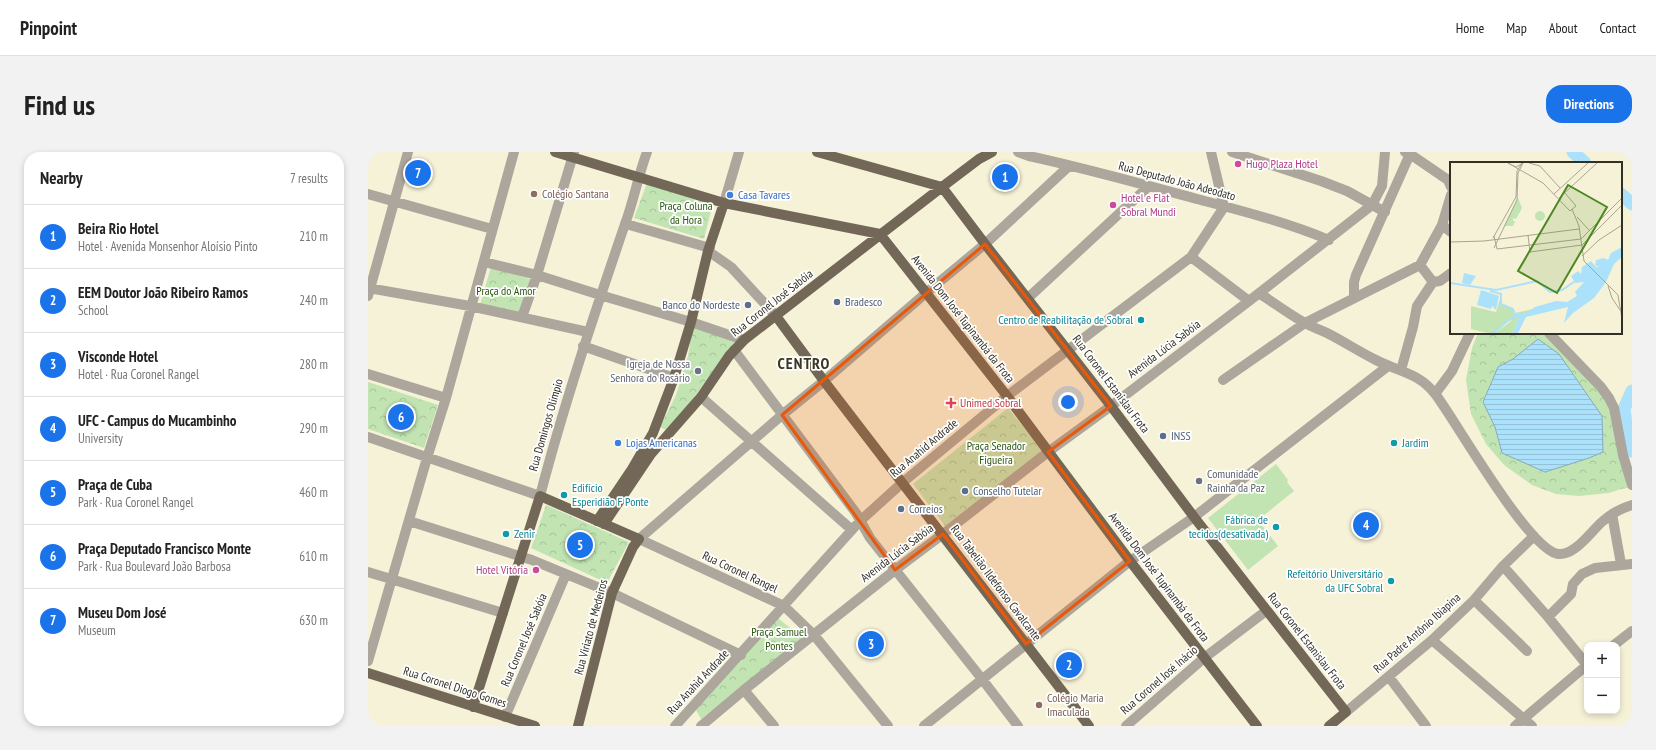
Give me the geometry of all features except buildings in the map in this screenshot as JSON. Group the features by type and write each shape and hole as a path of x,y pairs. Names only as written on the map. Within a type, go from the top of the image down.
{"main road":[{"path":"555,152 574,155 724,202 880,234"},
{"path":"817,152 942,187"},
{"name":"Rua Coronel José Sabóia","path":"600,522 651,454 701,397 734,350 744,340 982,155 992,152"},
{"name":"Rua Coronel Estanislau Frota","path":"942,187 1069,350 1266,611 1346,712"},
{"path":"600,522 653,433 674,378 691,322 709,250 724,202"},
{"name":"Avenida Dom José Tupinambá da Frota","path":"880,234 1007,396 1130,561 1257,726"},
{"name":"Rua Tabelião Ildefonso Cavalcante","path":"776,316 824,381 1089,726"},
{"name":"Rua Coronel Rangel","path":"540,496 639,539"},
{"name":"Rua Domingos Olímpio","path":"473,707 520,555 540,496"},
{"name":"Rua Viriato de Medeiros","path":"578,726 612,593 631,551 639,539"},
{"name":"Rua Coronel Diogo Gomes","path":"368,673 535,726"},
{"name":"Rua Padre Antônio Ibiapina","path":"1329,726 1346,712"}],"street":[{"path":"408,152 369,291 470,306 588,332"},
{"path":"368,661 446,398 470,306 484,262 514,152"},
{"name":"Rua Domingos Olímpio","path":"540,496 559,423 600,295 626,224 637,187 638,176 647,152"},
{"path":"724,202 739,152"},
{"name":"Rua Deputado João Adeodato","path":"1018,152 1039,156 1069,166 1224,207 1305,230 1329,240"},
{"path":"1211,152 1224,207"},
{"path":"1232,152 1346,191 1385,212"},
{"name":"Avenida Lúcia Sabóia","path":"701,726 895,570 1048,452 1111,406 1329,240 1372,205 1382,186 1385,152"},
{"path":"1354,298 1354,282 1356,275 1385,212 1408,153 1448,180 1450,185"},
{"path":"522,317 537,275 574,155"},
{"path":"639,539 751,441 824,381 926,292 985,244 1069,166"},
{"path":"1028,298 1149,186"},
{"path":"368,194 492,229"},
{"path":"1223,380 1305,323 1420,265 1442,225 1450,198"},
{"name":"Rua Anahid Andrade","path":"675,726 860,521 902,483 1007,396 1192,258 1224,207"},
{"path":"626,224 709,250 731,266 776,316"},
{"path":"1442,225 1450,231"},
{"path":"1192,258 1249,301"},
{"path":"484,262 537,275 691,322 744,340"},
{"path":"1420,265 1433,282"},
{"path":"1401,370 1418,306 1433,282 1440,281 1450,274"},
{"path":"1259,293 1305,323 1325,332 1388,366 1401,370 1422,380 1435,394 1460,430 1479,462 1544,548 1559,554 1569,552 1612,514 1632,505"},
{"path":"1435,394 1452,371 1470,334"},
{"path":"1550,334 1601,387 1609,398 1614,408 1623,455 1632,485"},
{"path":"583,346 674,378"},
{"path":"734,350 856,513 870,538 1018,726"},
{"path":"924,726 1130,561 1194,517 1388,366"},
{"path":"368,374 446,398"},
{"path":"701,397 852,530"},
{"path":"368,437 540,496"},
{"path":"1612,514 1621,564"},
{"path":"409,521 520,555 612,593 741,654"},
{"name":"Rua Padre Antônio Ibiapina","path":"1346,712 1432,640 1474,600 1503,566 1534,536"},
{"name":"Rua Coronel Rangel","path":"639,539 784,606 814,635 888,726"},
{"path":"1548,617 1571,594 1573,584 1582,574 1595,568 1632,564"},
{"path":"1503,566 1548,617 1584,661"},
{"path":"368,572 503,613"},
{"name":"Rua Coronel José Sabóia","path":"505,717 566,574"},
{"path":"1474,600 1526,651"},
{"name":"Rua Coronel José Inácio","path":"1126,726 1204,658 1266,611"},
{"path":"1618,642 1632,631"},
{"path":"1432,640 1532,726"},
{"path":"1515,726 1584,667"},
{"path":"1388,677 1426,726"},
{"path":"744,690 774,726"}],"highlighted area":[{"path":"985,244 1111,406 1048,452 1130,561 1026,644 943,534 895,570 782,415"}],"green space":[{"name":"Praça Coluna da Hora","path":"647,183 714,199 704,239 634,218"},
{"name":"Praça do Amor","path":"491,267 533,280 522,314 480,305"},
{"path":"694,320 739,336 686,408 666,430 660,427 676,395 688,356"},
{"path":"1478,334 1550,334 1609,398 1632,487 1609,493 1579,496 1556,494 1532,485 1504,465 1486,444 1471,414 1466,380 1472,348"},
{"path":"368,382 438,405 424,448 368,429"},
{"name":"Praça Senador Figueira","path":"1008,408 1043,451 945,526 913,484"},
{"path":"1276,464 1294,491 1258,520 1278,546 1248,570 1208,518"},
{"path":"546,505 629,542 607,583 531,548"},
{"name":"Praça Samuel Pontes","path":"777,617 803,639 701,719 696,710"}],"water":[{"path":"1538,339 1559,354 1602,416 1603,452 1545,472 1502,453 1495,427 1483,402 1498,367 1513,359"}],"waterway":[{"path":"1573,152 1584,162"},
{"path":"1622,195 1632,204"},
{"path":"1632,391 1624,409 1629,446 1632,451"}],"place":[{"name":"Hugo Plaza Hotel","path":"1238,164"},
{"name":"Museu Dom José","path":"418,173"},
{"name":"Beira Rio Hotel","path":"1005,177"},
{"name":"Colégio Santana","path":"534,194"},
{"name":"Casa Tavares","path":"730,195"},
{"name":"Hotel e Flat Sobral Mundi","path":"1113,205"},
{"name":"Bradesco","path":"837,302"},
{"name":"Banco do Nordeste","path":"748,305"},
{"name":"Centro de Reabilitação de Sobral","path":"1141,320"},
{"name":"Igreja de Nossa Senhora do Rosário","path":"698,371"},
{"name":"Unimed Sobral","path":"951,403"},
{"name":"Praça Deputado Francisco Monte","path":"401,417"},
{"name":"INSS","path":"1163,436"},
{"name":"Lojas Americanas","path":"618,443"},
{"name":"Jardim","path":"1394,443"},
{"name":"Comunidade Rainha da Paz","path":"1199,481"},
{"name":"Conselho Tutelar","path":"965,491"},
{"name":"Edifício Esperidião F Ponte","path":"564,495"},
{"name":"Correios","path":"901,509"},
{"name":"UFC - Campus do Mucambinho","path":"1366,525"},
{"name":"Fábrica de tecidos(desativada)","path":"1276,527"},
{"name":"Zenir","path":"506,534"},
{"name":"Praça de Cuba","path":"580,545"},
{"name":"Hotel Vitória","path":"536,570"},
{"name":"Refeitório Universitário da UFC Sobral","path":"1391,581"},
{"name":"Visconde Hotel","path":"871,644"},
{"name":"EEM Doutor João Ribeiro Ramos","path":"1069,665"},
{"name":"Colégio Maria Imaculada","path":"1039,705"}],"district":[{"name":"CENTRO","path":"804,363"}]}
